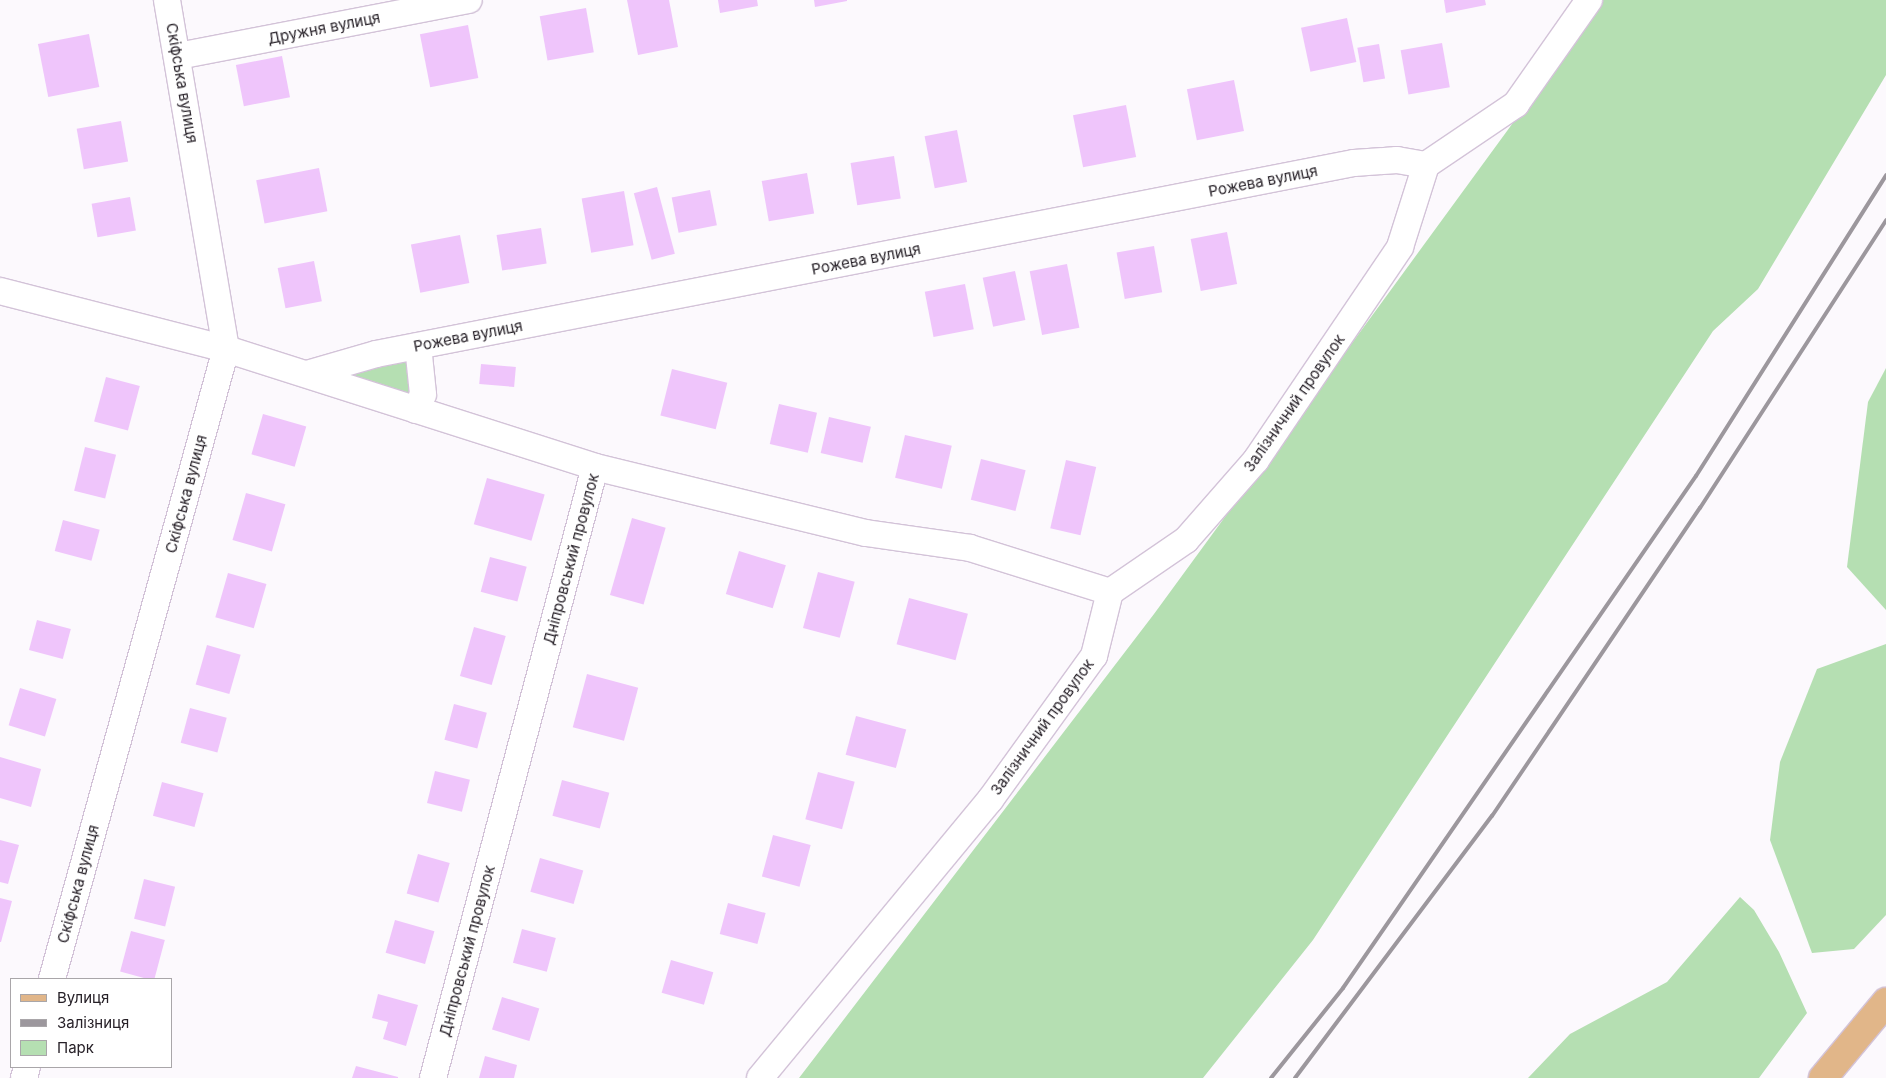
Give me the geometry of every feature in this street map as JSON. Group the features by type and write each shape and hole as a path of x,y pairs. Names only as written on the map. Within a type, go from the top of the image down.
{"main road":[{"path":"1823,1078 1886,1002"}],"street":[{"name":"Скіфська вулиця","path":"52,978 226,349 178,56 167,0"},
{"name":"Дружня вулиця","path":"178,56 469,0"},
{"path":"1426,165 1516,104 1589,0"},
{"name":"Рожева вулиця","path":"307,374 376,354 1354,163 1397,160 1426,165"},
{"name":"Залізничний провулок","path":"760,1078 990,800 1094,656 1110,592 1186,540 1256,460 1400,247 1426,165"},
{"path":"0,291 226,349 595,466"},
{"path":"416,410 423,394 418,346"},
{"name":"Дніпровський провулок","path":"433,1078 595,466 866,533 970,548 1110,592"}],"green space":[{"path":"1597,0 1886,0 1886,75 1758,289 1713,331 1313,940 1203,1078 799,1078 1154,614 1575,38"},
{"path":"411,360 412,396 344,379 341,370"},
{"path":"1886,368 1886,610 1847,567 1868,402"},
{"path":"1886,644 1886,915 1854,949 1812,953 1770,840 1780,762 1817,669"},
{"path":"1740,897 1754,910 1779,952 1807,1013 1759,1078 1528,1078 1570,1034 1667,982"}],"building":[{"path":"627,0 669,0 678,47 638,55"},
{"path":"718,0 757,0 758,6 720,13"},
{"path":"814,0 847,0 847,1 815,7"},
{"path":"1444,0 1485,0 1486,5 1446,13"},
{"path":"586,8 594,52 548,60 540,16"},
{"path":"1347,18 1356,62 1310,72 1301,28"},
{"path":"468,25 478,78 430,87 420,34"},
{"path":"89,34 99,87 48,97 38,44"},
{"path":"1442,43 1450,87 1408,95 1401,50"},
{"path":"1379,44 1385,78 1363,82 1357,48"},
{"path":"282,56 290,97 244,106 236,65"},
{"path":"1234,80 1244,131 1197,140 1187,89"},
{"path":"1126,105 1136,157 1083,167 1073,115"},
{"path":"121,121 128,161 84,169 77,129"},
{"path":"957,130 967,182 935,188 925,136"},
{"path":"894,156 901,198 857,205 851,163"},
{"path":"319,168 327,211 265,223 256,180"},
{"path":"807,173 814,213 769,221 762,181"},
{"path":"657,187 675,254 652,260 634,193"},
{"path":"710,190 717,225 679,233 672,197"},
{"path":"624,191 634,245 591,253 582,198"},
{"path":"130,197 136,230 97,237 92,204"},
{"path":"541,228 547,264 502,271 497,235"},
{"path":"1227,232 1237,284 1201,291 1191,239"},
{"path":"460,235 469,283 420,293 411,245"},
{"path":"1154,246 1162,292 1125,299 1117,253"},
{"path":"314,261 322,301 286,308 278,268"},
{"path":"1067,264 1079,328 1042,335 1030,271"},
{"path":"1015,271 1025,320 993,327 983,278"},
{"path":"965,284 974,329 934,337 925,292"},
{"path":"481,364 516,367 514,387 479,384"},
{"path":"672,369 727,383 716,429 660,416"},
{"path":"106,377 140,386 128,430 94,421"},
{"path":"779,404 817,413 808,453 770,444"},
{"path":"263,414 306,426 295,467 251,454"},
{"path":"829,417 871,427 863,463 821,453"},
{"path":"905,435 952,446 942,489 895,478"},
{"path":"85,447 116,455 105,498 74,491"},
{"path":"981,459 1026,470 1015,511 971,500"},
{"path":"1066,460 1096,467 1080,535 1050,528"},
{"path":"487,478 545,495 531,541 474,524"},
{"path":"246,493 285,504 272,551 232,540"},
{"path":"632,518 666,528 644,605 610,595"},
{"path":"63,520 100,530 91,561 55,551"},
{"path":"739,551 786,565 773,608 726,594"},
{"path":"490,557 527,567 517,602 481,592"},
{"path":"818,572 855,582 840,638 803,628"},
{"path":"228,573 266,584 254,628 215,617"},
{"path":"909,598 968,614 955,660 897,644"},
{"path":"37,620 71,629 63,659 29,650"},
{"path":"474,627 506,636 492,685 460,676"},
{"path":"207,645 241,655 229,694 196,684"},
{"path":"587,674 638,688 624,741 573,727"},
{"path":"20,688 56,699 45,736 9,725"},
{"path":"454,704 487,713 477,749 444,740"},
{"path":"190,708 227,718 217,753 181,743"},
{"path":"856,716 906,729 896,768 846,755"},
{"path":"0,757 41,769 31,807 0,798"},
{"path":"435,771 470,780 462,812 427,803"},
{"path":"818,772 855,782 842,829 805,819"},
{"path":"562,780 609,793 600,828 552,816"},
{"path":"162,782 204,793 194,827 153,816"},
{"path":"773,835 811,845 800,887 762,877"},
{"path":"0,840 19,845 8,884 0,882"},
{"path":"418,854 450,863 438,903 407,893"},
{"path":"540,858 583,870 574,904 530,892"},
{"path":"144,879 175,887 165,927 134,919"},
{"path":"0,898 12,901 1,942 0,942"},
{"path":"728,903 766,913 757,944 720,934"},
{"path":"395,920 434,931 425,964 386,953"},
{"path":"522,929 556,938 547,972 513,963"},
{"path":"131,931 165,940 155,978 144,978 120,972"},
{"path":"671,960 713,972 704,1005 662,993"},
{"path":"378,994 418,1005 406,1046 383,1039 388,1022 372,1018"},
{"path":"502,997 539,1008 529,1041 492,1030"},
{"path":"485,1056 517,1065 514,1078 479,1078"},
{"path":"356,1066 398,1077 398,1078 352,1078"}],"railway":[{"path":"1271,1078 1343,988 1696,476 1886,175"},
{"path":"1295,1078 1492,816 1700,508 1886,220"}]}
